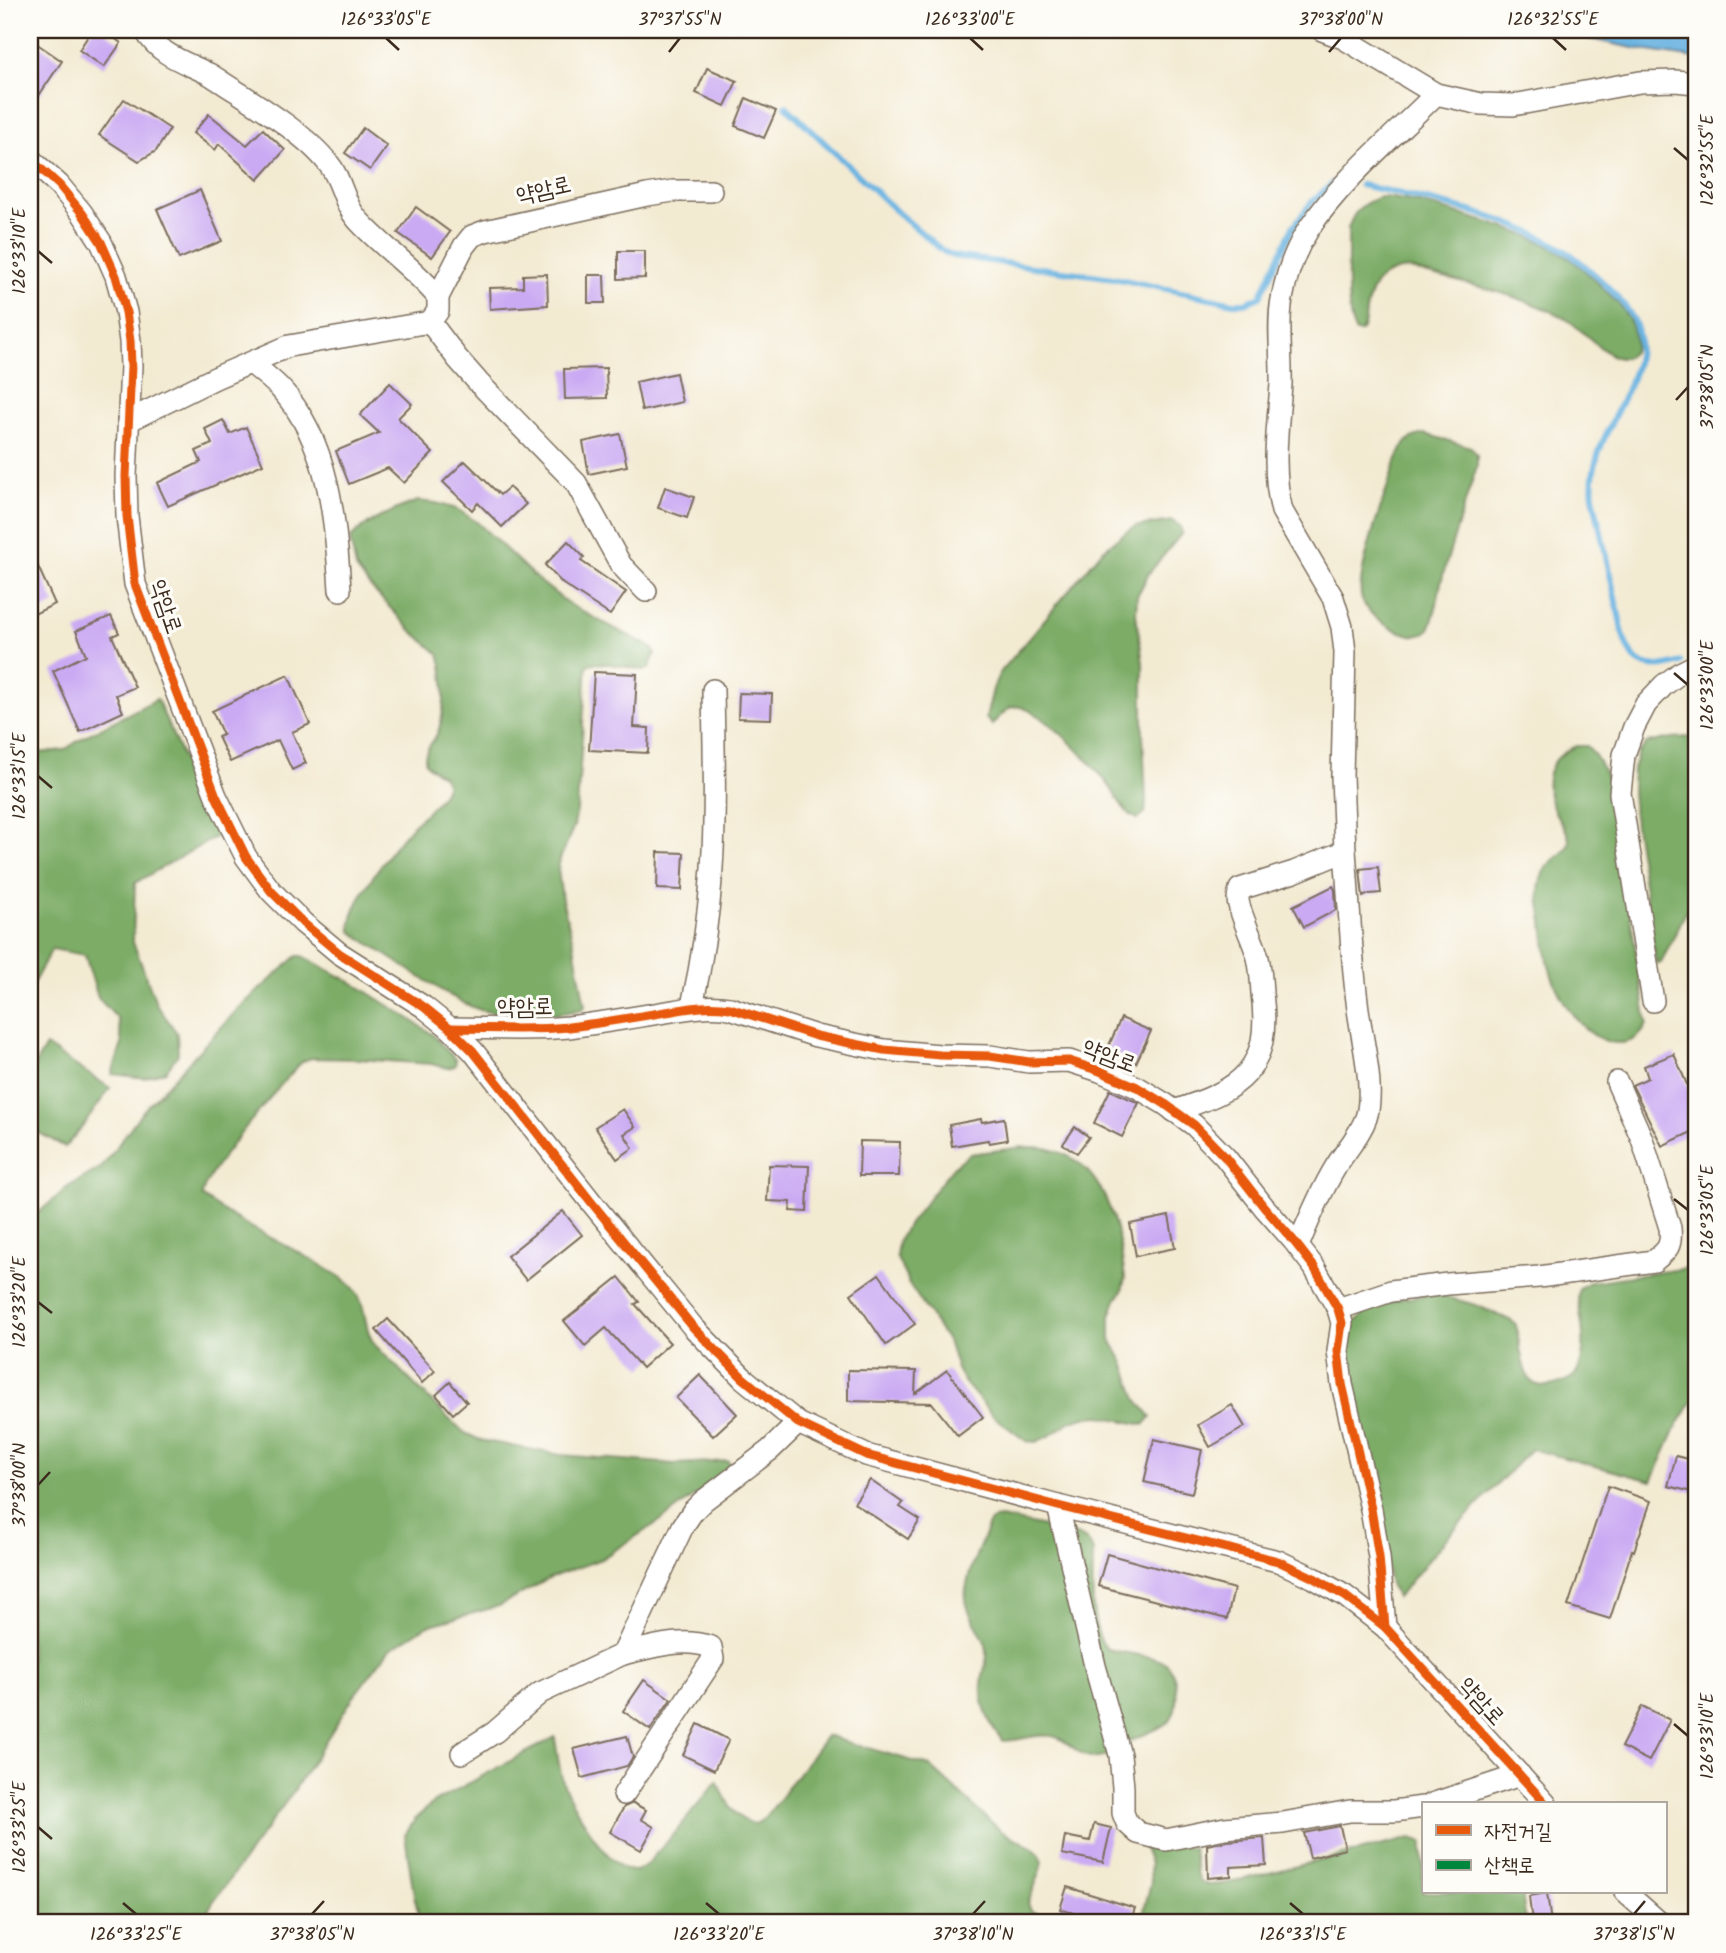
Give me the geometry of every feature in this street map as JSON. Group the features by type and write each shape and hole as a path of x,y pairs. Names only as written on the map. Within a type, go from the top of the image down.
{"street":[{"path":"145,30 152,43 168,55 210,75 244,96 317,151 330,164 355,216 438,296"},
{"path":"1322,30 1343,38 1436,94 1481,104 1513,105 1640,82 1675,80 1696,83"},
{"path":"1298,1246 1321,1193 1342,1156 1358,1135 1367,1116 1369,1097 1357,1001 1345,851 1342,776 1345,652 1342,626 1333,598 1282,511 1278,496 1275,466 1282,366 1281,301 1291,265 1307,231 1332,199 1436,94"},
{"name":"약암로","path":"30,159 59,185 82,213 101,242 116,276 126,312 130,341 127,516 135,584 232,831 246,858 271,891 339,953 424,1007 474,1051 592,1203 694,1327 743,1378 799,1423 866,1455 1278,1561 1314,1578 1345,1596 1385,1627 1544,1802"},
{"name":"약암로","path":"430,322 438,311 438,296 472,236 647,194 711,191"},
{"path":"128,421 289,346 430,322 478,382 576,483 621,565 646,591"},
{"path":"251,363 279,387 310,431 330,498 338,552 340,590"},
{"path":"1653,1001 1620,793 1625,755 1634,727 1646,704 1664,685 1680,673 1696,666"},
{"path":"692,1006 706,934 712,868 713,690"},
{"path":"1174,1111 1207,1100 1233,1085 1256,1063 1263,1042 1265,1021 1258,954 1238,901 1240,890 1345,851"},
{"name":"약암로","path":"450,1028 567,1027 692,1006 716,1006 730,1008 816,1036 884,1050 940,1055 990,1055 1029,1062 1069,1061 1137,1087 1194,1125 1225,1157 1314,1267 1338,1308 1342,1323 1338,1351 1342,1384 1371,1509 1379,1558 1385,1627"},
{"path":"1338,1308 1391,1292 1448,1284 1552,1276 1654,1261 1663,1254 1671,1241 1670,1228 1642,1139 1617,1082"},
{"path":"623,1654 683,1526 693,1511 799,1423"},
{"path":"1058,1506 1095,1666 1120,1755 1123,1813 1127,1823 1138,1833 1166,1840 1225,1828 1283,1823 1350,1811 1394,1811 1422,1807"},
{"path":"462,1753 495,1732 540,1693 623,1654 670,1643 698,1642 711,1647 713,1659 624,1794"},
{"path":"1438,1802 1520,1775"},
{"path":"1627,1894 1660,1923"}],"green space":[{"path":"1380,197 1427,205 1496,225 1530,237 1562,253 1590,275 1622,308 1635,337 1634,350 1626,357 1615,357 1572,323 1548,310 1489,290 1409,269 1391,272 1379,280 1368,301 1363,329 1356,332 1348,299 1348,229 1359,209"},
{"path":"1425,434 1471,447 1477,455 1477,466 1446,565 1431,625 1426,633 1414,635 1392,628 1374,616 1362,600 1361,589 1367,554 1396,461 1406,442"},
{"path":"418,501 457,509 478,523 537,579 565,601 645,644 655,653 649,669 644,670 610,664 591,663 587,666 577,810 558,869 585,1006 583,1009 532,1016 481,1010 450,996 352,932 351,922 355,909 372,878 411,827 436,802 446,786 443,777 428,766 425,758 438,733 443,711 444,681 439,654 412,631 367,583 356,568 350,539 373,521"},
{"path":"1172,521 1180,526 1182,533 1149,573 1137,596 1136,614 1143,663 1146,802 1145,813 1138,819 1124,808 1100,774 1077,749 1034,713 1012,707 992,725 986,718 999,674 1102,551 1134,527"},
{"path":"157,699 217,836 135,883 133,942 157,1005 177,1033 178,1054 166,1071 144,1078 112,1074 122,1044 118,1019 98,998 85,955 52,949 30,989 30,754 64,750"},
{"path":"1696,738 1696,891 1661,963 1656,963 1635,826 1633,769 1638,753 1647,743"},
{"path":"1576,746 1587,746 1601,766 1611,789 1647,1024 1636,1038 1623,1043 1606,1041 1595,1036 1576,1018 1555,984 1546,951 1539,899 1540,884 1546,868 1563,852 1569,840 1548,791 1549,773 1558,758"},
{"path":"297,956 302,956 355,984 432,1034 456,1060 455,1066 448,1068 431,1064 357,1059 311,1058 303,1061 229,1149 205,1185 202,1196 233,1217 350,1284 359,1296 368,1332 375,1345 465,1433 480,1440 561,1455 675,1464 728,1461 730,1470 663,1519 601,1559 552,1577 499,1606 427,1626 390,1649 356,1693 293,1792 200,1923 30,1923 30,1236 37,1214 68,1187 102,1167 142,1112 239,1008"},
{"path":"46,1046 110,1088 65,1147 30,1128 30,1071"},
{"path":"1023,1147 1045,1148 1066,1155 1082,1166 1105,1198 1113,1217 1125,1278 1110,1316 1110,1338 1124,1363 1137,1399 1151,1417 1144,1425 1101,1416 1084,1417 1071,1421 1036,1442 1026,1441 994,1417 964,1382 949,1344 908,1282 896,1256 898,1242 905,1229 953,1167 970,1154"},
{"path":"1696,1267 1696,1396 1677,1426 1652,1481 1531,1449 1450,1534 1397,1598 1390,1584 1350,1390 1348,1345 1355,1322 1372,1307 1435,1294 1476,1305 1516,1325 1523,1364 1529,1378 1537,1385 1549,1386 1574,1376 1580,1365 1583,1343 1579,1288 1590,1282"},
{"path":"1001,1518 1059,1530 1081,1537 1089,1543 1093,1551 1094,1616 1101,1640 1107,1649 1149,1657 1168,1665 1174,1677 1176,1693 1175,1709 1169,1721 1111,1754 1098,1758 1082,1754 1056,1737 1003,1741 989,1719 983,1703 986,1645 969,1612 966,1598 970,1573 989,1524 994,1519"},
{"path":"826,1736 930,1766 1001,1831 1033,1848 1043,1861 1028,1903 1031,1911 1059,1923 421,1923 405,1835 416,1818 434,1802 555,1737 562,1779 575,1807 606,1853 629,1870 638,1870 647,1864 679,1828 717,1781 731,1808 741,1818 755,1824 762,1820"},
{"path":"1139,1836 1193,1848 1196,1873 1200,1882 1209,1885 1228,1883 1412,1838 1422,1842 1422,1894 1522,1894 1526,1923 1141,1923 1151,1882 1150,1864"}],"water":[{"path":"1545,30 1696,30 1696,58 1648,51"}],"building":[{"path":"92,30 103,30 121,43 104,67 79,50"},
{"path":"30,39 62,61 30,109"},
{"path":"707,68 737,81 725,106 696,93"},
{"path":"746,98 776,111 764,138 735,126"},
{"path":"124,99 170,129 156,151 139,161 99,135"},
{"path":"209,114 247,145 263,129 285,150 258,180 219,144 215,150 193,133"},
{"path":"363,128 387,146 370,170 345,153"},
{"path":"200,190 222,241 179,259 157,209"},
{"path":"416,207 450,232 432,257 398,233"},
{"path":"618,251 645,251 645,278 618,279"},
{"path":"547,274 548,305 490,309 489,288 523,287 523,275"},
{"path":"588,275 604,275 605,303 588,303"},
{"path":"606,368 607,398 565,399 564,369"},
{"path":"676,373 682,402 642,411 636,382"},
{"path":"390,383 412,404 398,418 433,453 404,483 388,468 349,484 336,451 379,433 360,415"},
{"path":"223,420 230,434 246,427 263,464 168,506 157,483 201,462 196,451 212,444 205,429"},
{"path":"620,434 627,466 589,474 583,442"},
{"path":"465,461 500,495 509,487 526,504 502,527 478,503 472,510 443,482"},
{"path":"665,487 694,497 687,518 658,508"},
{"path":"568,541 584,557 581,561 626,592 610,615 563,584 545,565"},
{"path":"30,549 55,604 30,616"},
{"path":"111,616 119,633 112,636 135,687 116,695 123,712 80,732 53,671 86,655 76,631"},
{"path":"594,672 637,674 634,727 649,728 648,753 589,750"},
{"path":"288,675 310,724 292,732 306,763 292,770 278,740 230,762 218,737 223,735 212,711"},
{"path":"739,693 772,694 771,719 738,718"},
{"path":"658,852 684,853 682,890 657,889"},
{"path":"1378,867 1381,893 1363,897 1360,869"},
{"path":"1333,886 1336,910 1304,927 1293,906"},
{"path":"1121,1018 1151,1031 1136,1063 1107,1050"},
{"path":"1674,1054 1696,1106 1696,1130 1662,1146 1632,1085 1648,1078 1644,1066"},
{"path":"1110,1090 1139,1103 1122,1137 1094,1123"},
{"path":"623,1109 635,1127 624,1134 633,1148 617,1159 595,1127"},
{"path":"1004,1118 1007,1140 952,1146 949,1125"},
{"path":"1075,1127 1089,1137 1077,1153 1063,1144"},
{"path":"860,1141 900,1142 899,1176 859,1176"},
{"path":"769,1165 809,1166 807,1212 790,1211 791,1202 767,1201"},
{"path":"563,1211 582,1235 526,1280 507,1256"},
{"path":"1169,1216 1175,1248 1136,1256 1130,1224"},
{"path":"879,1274 915,1324 886,1345 851,1294"},
{"path":"619,1277 639,1302 635,1304 670,1343 642,1368 606,1328 585,1346 564,1321"},
{"path":"388,1319 435,1371 422,1383 376,1330"},
{"path":"848,1370 916,1371 915,1394 947,1370 983,1417 958,1436 932,1403 848,1401"},
{"path":"700,1375 737,1414 713,1436 676,1398"},
{"path":"450,1382 467,1402 453,1414 436,1395"},
{"path":"1232,1405 1245,1427 1210,1447 1198,1425"},
{"path":"1154,1439 1202,1450 1192,1493 1144,1482"},
{"path":"1676,1456 1696,1461 1696,1493 1668,1486"},
{"path":"870,1480 903,1503 900,1507 920,1520 908,1539 854,1503"},
{"path":"1608,1486 1651,1501 1610,1619 1568,1606"},
{"path":"1107,1554 1234,1589 1227,1619 1098,1586"},
{"path":"644,1680 671,1699 650,1730 623,1711"},
{"path":"1642,1706 1670,1720 1649,1761 1621,1747"},
{"path":"698,1724 729,1740 714,1770 683,1755"},
{"path":"627,1736 633,1757 627,1766 582,1778 574,1749"},
{"path":"633,1803 646,1810 641,1819 654,1827 641,1850 610,1832 624,1807"},
{"path":"1094,1824 1111,1828 1103,1862 1062,1854 1065,1836 1090,1841"},
{"path":"1340,1826 1345,1849 1310,1858 1304,1833"},
{"path":"1264,1838 1266,1865 1231,1867 1231,1876 1208,1878 1207,1845"},
{"path":"1067,1887 1135,1908 1130,1923 1094,1923 1095,1920 1060,1909"},
{"path":"1547,1894 1551,1923 1532,1923 1529,1896"}],"waterway":[{"path":"786,106 897,212 943,251 953,256 1114,278 1234,303 1245,303 1260,297 1293,227 1311,203 1333,183"},
{"path":"1361,185 1467,210 1545,239 1583,264 1607,286 1628,311 1639,338 1637,361 1596,462 1593,496 1623,634 1631,654 1637,660 1652,666 1681,662"}],"cycle path":[{"path":"30,159 59,185 82,213 101,242 116,276 126,312 130,341 126,476 127,516 135,584 216,796 246,857 271,891 339,953 424,1007 473,1051 693,1327 743,1378 798,1423 866,1455 1278,1561 1314,1578 1345,1596 1385,1627 1544,1802"},
{"path":"450,1028 554,1028 695,1007 721,1007 816,1036 884,1050 990,1056 1029,1062 1069,1061 1137,1087 1165,1104 1194,1125 1225,1157 1314,1267 1338,1309 1342,1323 1338,1351 1342,1384 1371,1509 1379,1557 1385,1627"}]}
